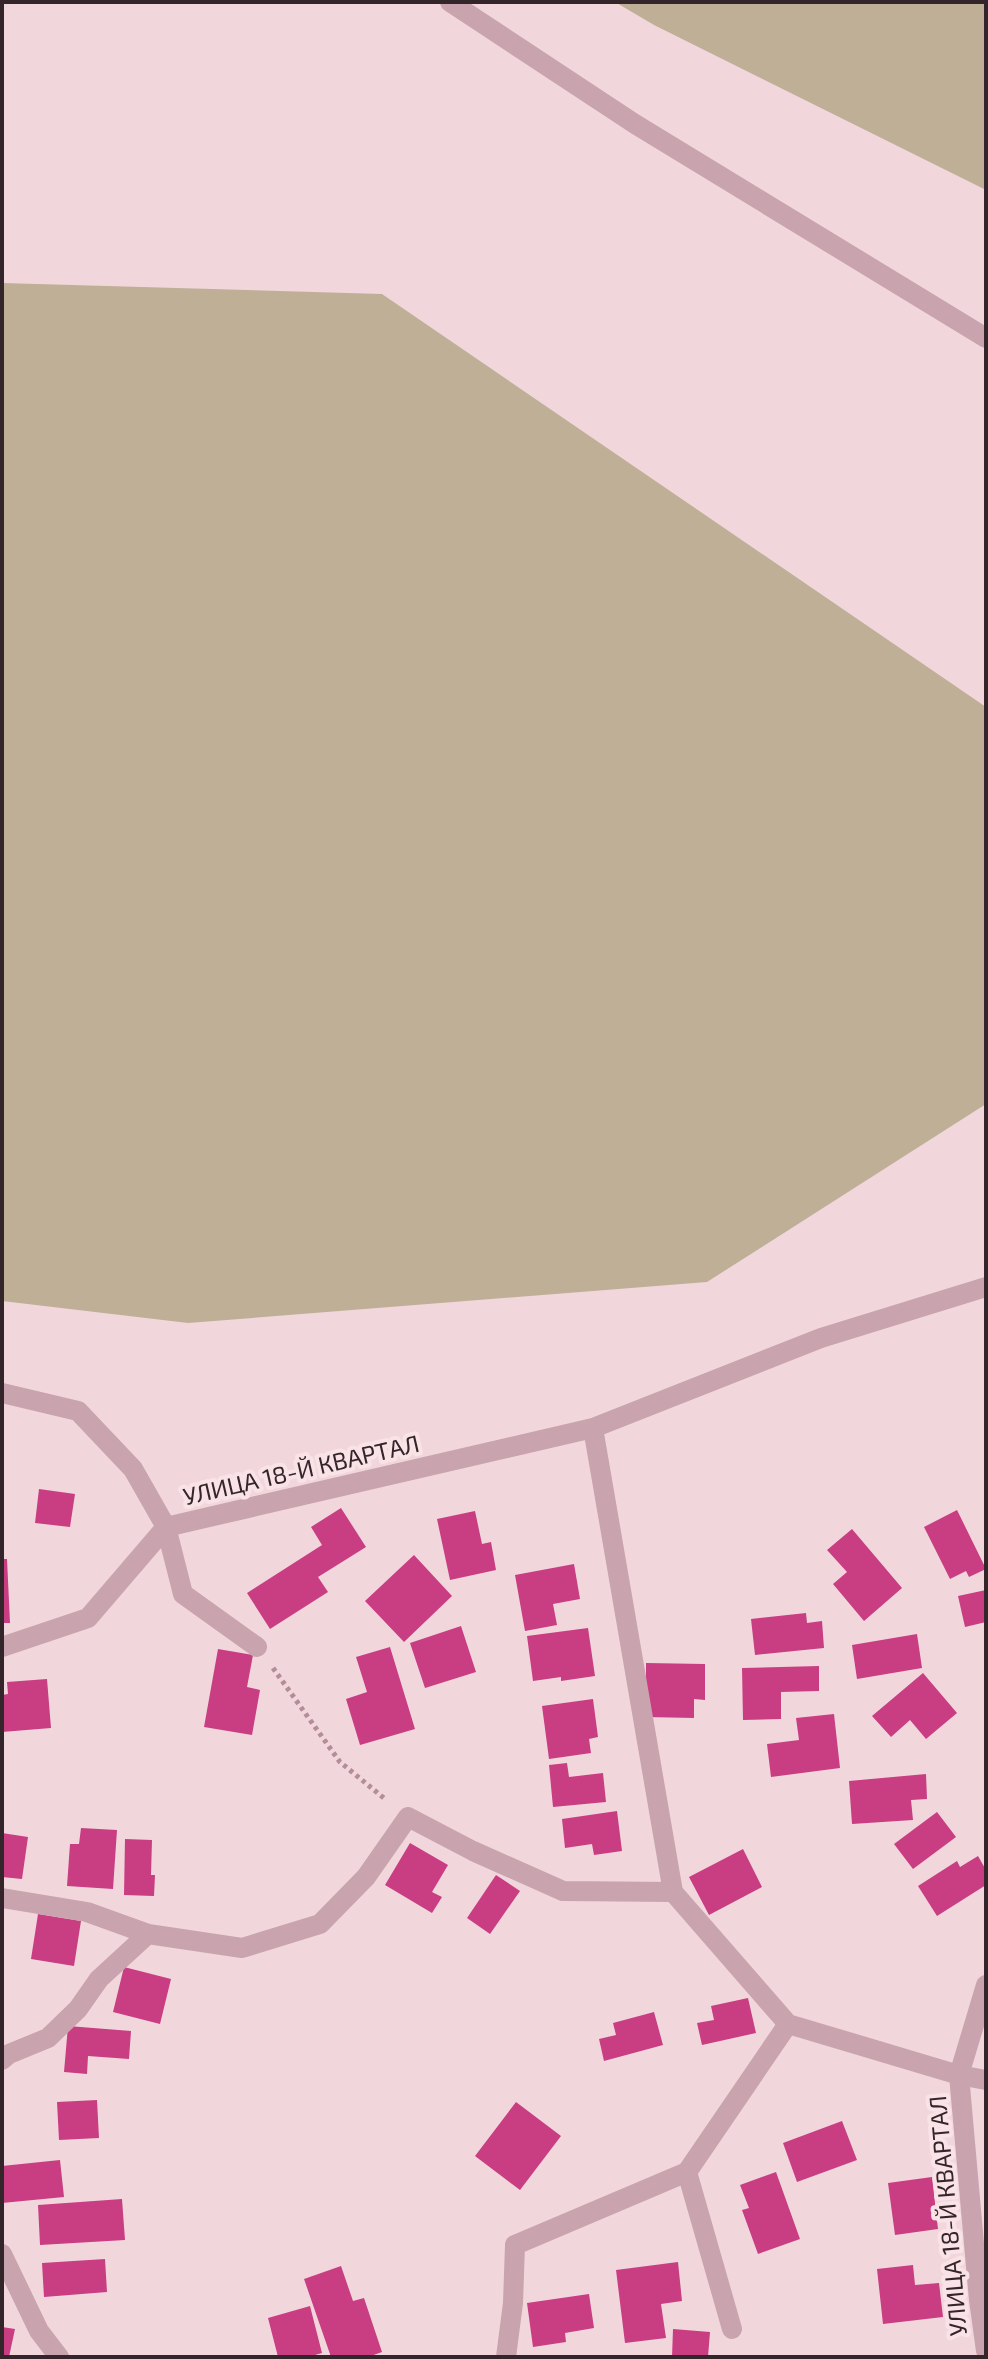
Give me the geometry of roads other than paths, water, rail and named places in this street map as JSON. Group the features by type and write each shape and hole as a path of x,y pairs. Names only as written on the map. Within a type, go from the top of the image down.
{"street":[{"path":"450,2 635,124 986,338"},
{"name":"УЛИЦА 18-Й КВАРТАЛ","path":"257,1647 183,1594 166,1527 593,1428 821,1338 986,1287"},
{"path":"2,1393 78,1411 133,1469 166,1527 88,1618 2,1647"},
{"path":"506,2357 513,2303 515,2245 687,2172 788,2024 673,1892 593,1428"},
{"path":"2,1898 87,1912 148,1934 242,1948 320,1924 366,1877 408,1817 473,1851 563,1891 673,1892"},
{"path":"2,2060 48,2038 78,2009 99,1979 148,1934"},
{"name":"УЛИЦА 18-Й КВАРТАЛ","path":"986,1985 959,2075 986,2351"},
{"name":"УЛИЦА 18-Й КВАРТАЛ","path":"788,2024 959,2075"},
{"path":"959,2075 986,2080"},
{"path":"687,2172 732,2329"},
{"path":"2,2254 39,2331 59,2357"}]}
